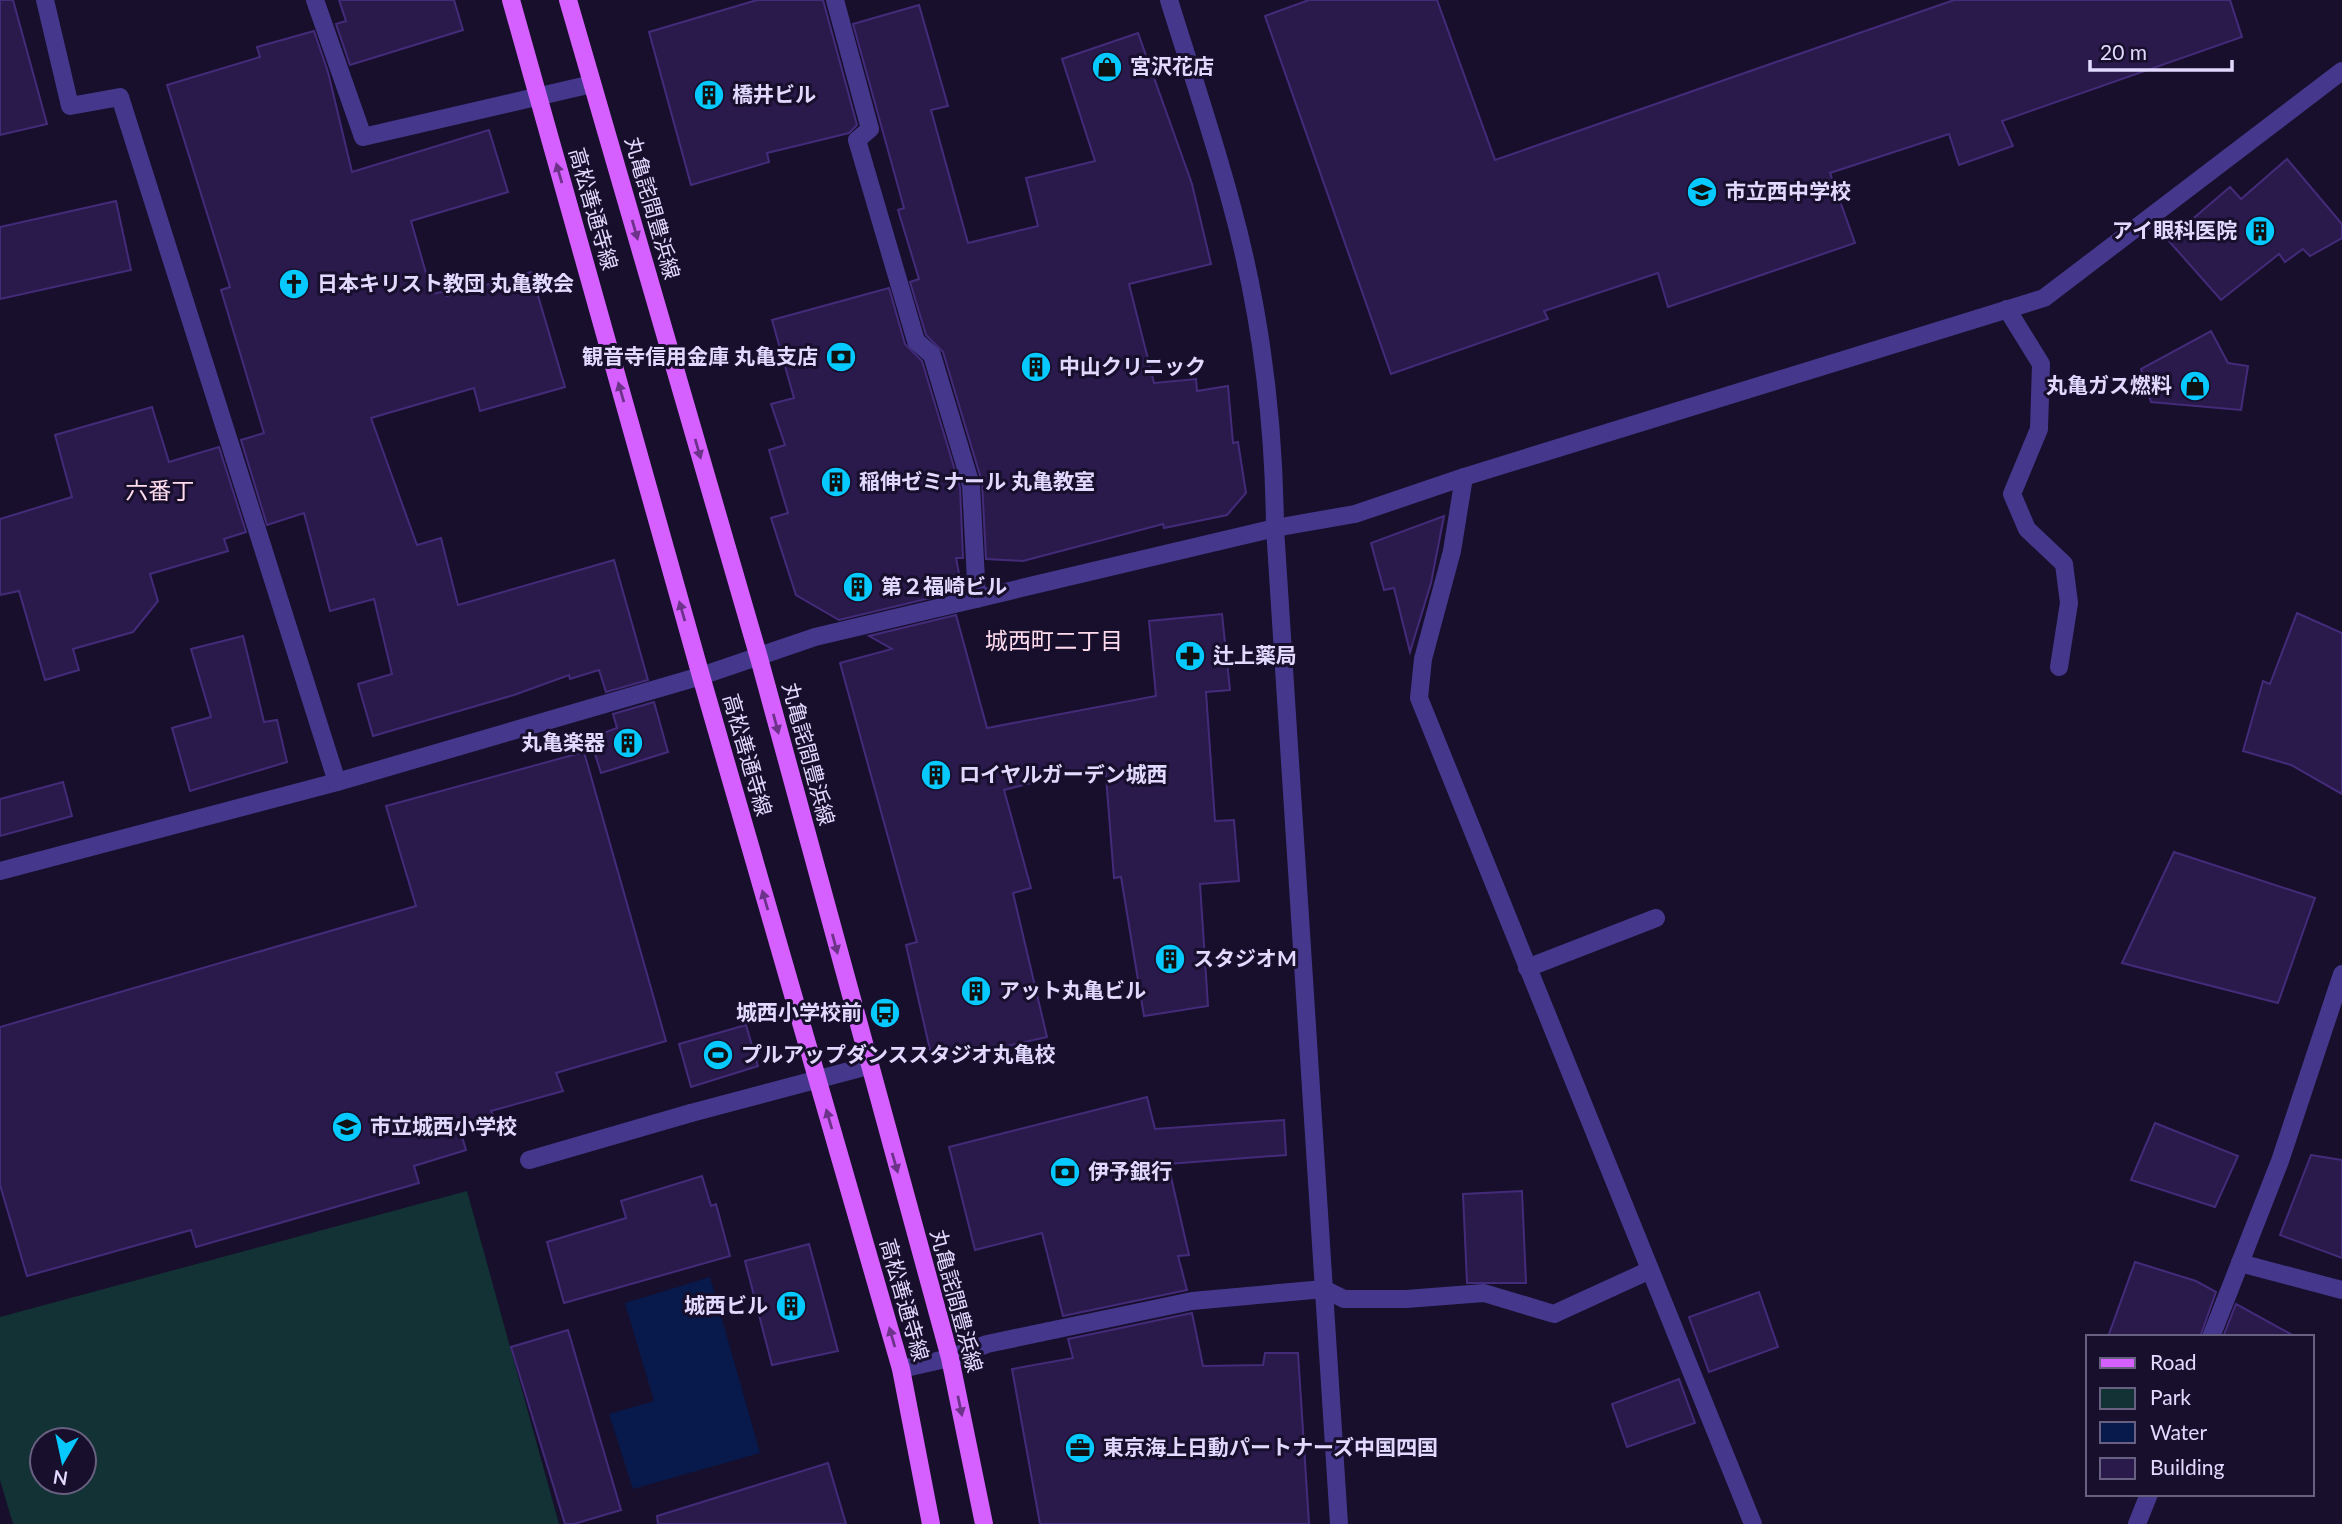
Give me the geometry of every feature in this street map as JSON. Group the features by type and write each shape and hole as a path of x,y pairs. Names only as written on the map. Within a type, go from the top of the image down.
{"main road":[{"name":"高松善通寺線","path":"511,0 701,676 901,1369 931,1524"},
{"name":"丸亀詫間豊浜線","path":"568,0 759,658 868,1066 950,1358 984,1524"}],"street":[{"path":"45,0 70,106 120,97 337,782"},
{"path":"315,0 363,137 592,84"},
{"path":"835,0 870,129 857,140 916,341 932,355 971,485 977,599"},
{"path":"1169,0 1232,205 1261,344 1275,470 1276,528 1339,1524"},
{"path":"0,871 337,782 701,676 759,658 815,636 1276,528 1355,514 1464,477 2044,298 2342,71"},
{"path":"2007,309 2041,364 2039,429 2011,494 2027,529 2064,564 2069,603 2059,667"},
{"path":"1464,477 1452,551 1420,674 1419,698 1753,1524"},
{"path":"1527,968 1656,918"},
{"path":"2212,1335 2280,1161 2342,974"},
{"path":"529,1160 868,1066"},
{"path":"2240,1263 2342,1290"},
{"path":"901,1369 950,1358 987,1344 1192,1301 1324,1289 1344,1299 1406,1299 1484,1293 1554,1314 1650,1270"},
{"path":"2137,1524 2148,1496"}],"green space":[{"path":"467,1191 559,1524 13,1524 0,1480 0,1317"}],"water":[{"path":"710,1277 760,1453 633,1489 609,1414 654,1401 625,1303"}],"building":[{"path":"0,0 13,0 47,124 0,135"},
{"path":"339,0 454,0 463,30 350,65 336,24 346,21"},
{"path":"757,0 823,0 857,125 849,133 767,153 769,162 691,185 649,32"},
{"path":"1309,0 1437,0 1495,160 1954,0 2230,0 2242,37 2002,121 2013,146 1959,165 1949,134 1830,173 1855,243 1668,307 1658,273 1544,311 1548,319 1391,374 1265,16"},
{"path":"919,5 948,106 931,110 968,243 1038,226 1026,178 1095,161 1062,59 1138,33 1192,184 1211,264 1129,284 1154,383 1196,379 1197,391 1228,386 1233,443 1238,442 1246,493 1227,515 1164,528 1163,524 1023,561 986,559 982,482 943,352 926,335 910,282 919,279 898,210 904,208 853,24"},
{"path":"314,31 328,72 352,172 489,130 508,192 411,221 432,294 447,291 447,296 531,272 565,387 480,411 474,388 371,418 417,545 441,538 458,605 614,560 648,680 606,692 599,670 570,679 569,675 514,695 373,736 358,684 392,674 374,599 330,611 304,513 267,525 241,440 264,433 221,290 230,287 167,85 260,57 257,47"},
{"name":"アイ眼科医院","path":"2287,159 2342,224 2342,238 2310,256 2303,249 2285,262 2279,254 2221,300 2168,240 2230,187 2241,199"},
{"path":"116,201 131,270 0,299 0,227"},
{"path":"889,288 905,344 922,361 960,487 963,558 956,558 960,579 948,582 951,593 839,620 796,595 771,518 788,513 769,450 785,445 771,404 794,398 772,320"},
{"name":"丸亀ガス燃料","path":"2211,331 2228,363 2248,366 2241,410 2151,402 2141,369"},
{"path":"152,407 169,462 219,447 246,532 224,539 228,551 150,574 158,601 133,632 73,649 79,670 45,680 19,591 0,595 0,519 72,497 55,435"},
{"path":"1444,516 1431,583 1410,652 1394,588 1384,590 1371,543"},
{"path":"2297,613 2342,633 2342,794 2291,765 2243,751 2263,681 2270,684"},
{"path":"1222,614 1230,690 1206,692 1215,821 1234,820 1239,881 1200,884 1208,1006 1144,1016 1121,877 1114,878 1105,764 1004,790 1031,888 1013,893 1047,1037 933,1063 906,945 917,942 840,663 892,649 869,636 956,615 987,728 1156,696 1149,621"},
{"path":"243,636 264,722 277,720 287,762 190,791 172,728 211,717 191,649"},
{"name":"丸亀楽器","path":"654,702 668,752 601,773 590,738 617,728 613,714"},
{"path":"584,752 666,1041 556,1073 563,1091 491,1111 495,1120 460,1130 466,1150 414,1166 419,1183 196,1247 191,1230 27,1276 0,1185 0,1027 416,906 386,806"},
{"path":"63,782 72,816 0,836 0,799"},
{"path":"2174,852 2315,898 2278,1003 2122,963"},
{"name":"プルアップダンススタジオ丸亀校","path":"746,1025 758,1066 691,1087 679,1044"},
{"path":"1147,1097 1155,1129 1284,1120 1286,1155 1168,1164 1189,1255 1178,1256 1187,1290 1063,1316 1042,1233 975,1250 949,1147"},
{"path":"2155,1123 2238,1156 2215,1207 2131,1180"},
{"path":"2311,1155 2342,1160 2342,1258 2280,1235"},
{"path":"702,1176 711,1206 716,1204 730,1256 564,1303 547,1242 626,1218 621,1201"},
{"path":"1522,1191 1526,1283 1467,1283 1463,1194"},
{"name":"城西ビル","path":"809,1244 838,1351 772,1365 745,1261"},
{"path":"2135,1262 2196,1281 2216,1292 2201,1335 2109,1335"},
{"path":"1759,1292 1778,1347 1709,1372 1689,1317"},
{"path":"2236,1304 2292,1335 2224,1335"},
{"path":"1192,1313 1203,1366 1263,1365 1265,1353 1298,1353 1309,1524 1040,1524 1012,1369 1073,1358 1068,1339"},
{"path":"568,1330 621,1510 574,1524 565,1524 511,1347"},
{"path":"1679,1379 1695,1423 1627,1447 1612,1404"},
{"path":"828,1463 846,1524 658,1524 657,1516"}],"place":[{"name":"宮沢花店","path":"1107,67"},
{"name":"橋井ビル","path":"709,95"},
{"name":"市立西中学校","path":"1702,192"},
{"name":"アイ眼科医院","path":"2260,231"},
{"name":"日本キリスト教団 丸亀教会","path":"294,284"},
{"name":"観音寺信用金庫 丸亀支店","path":"841,357"},
{"name":"中山クリニック","path":"1036,367"},
{"name":"丸亀ガス燃料","path":"2195,386"},
{"name":"稲伸ゼミナール 丸亀教室","path":"836,482"},
{"name":"第２福崎ビル","path":"858,587"},
{"name":"辻上薬局","path":"1190,656"},
{"name":"丸亀楽器","path":"628,743"},
{"name":"ロイヤルガーデン城西","path":"936,775"},
{"name":"スタジオM","path":"1170,959"},
{"name":"アット丸亀ビル","path":"976,991"},
{"name":"城西小学校前","path":"885,1013"},
{"name":"プルアップダンススタジオ丸亀校","path":"718,1055"},
{"name":"市立城西小学校","path":"347,1127"},
{"name":"伊予銀行","path":"1065,1172"},
{"name":"城西ビル","path":"791,1306"},
{"name":"東京海上日動パートナーズ中国四国","path":"1080,1448"}],"district":[{"name":"六番丁","path":"160,491"},
{"name":"城西町二丁目","path":"1054,641"}]}
